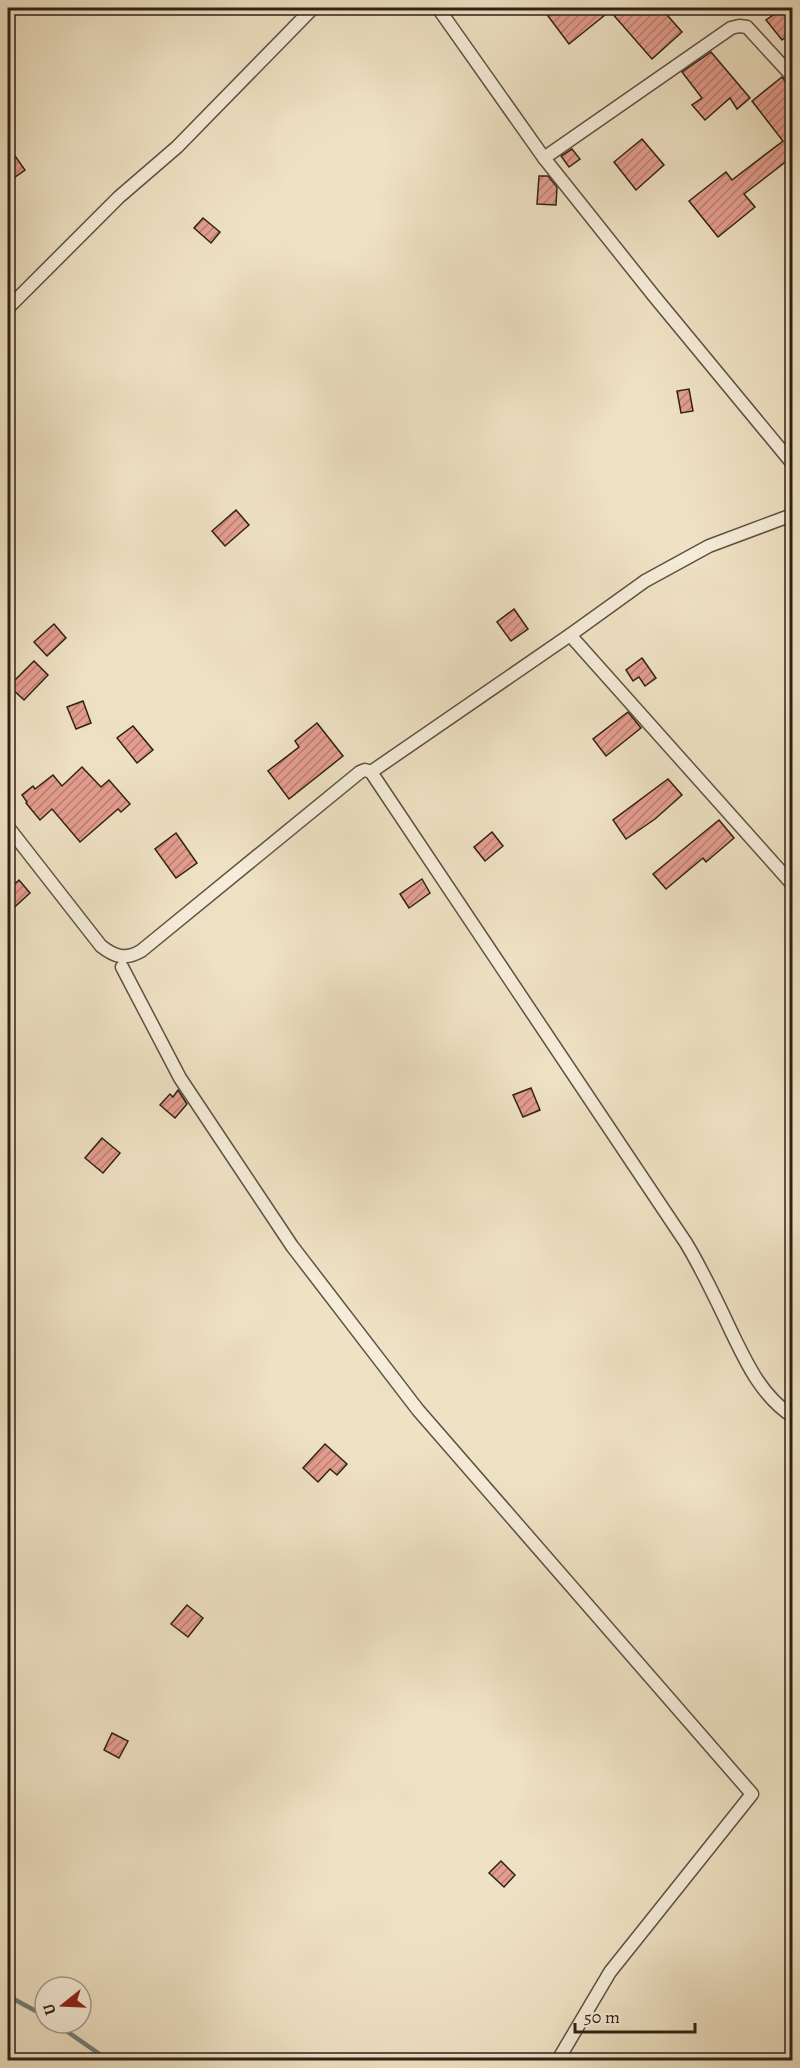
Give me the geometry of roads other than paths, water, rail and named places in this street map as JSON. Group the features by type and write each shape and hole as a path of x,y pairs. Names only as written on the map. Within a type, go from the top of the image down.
{"street":[{"path":"8,309 119,197 177,147 313,8"},
{"path":"438,8 544,158 792,463"},
{"path":"544,158 731,28 747,27 792,76"},
{"path":"371,772 645,581 709,546 792,515"},
{"path":"570,635 792,884"},
{"path":"8,827 101,946 112,955 123,958 141,951 360,772 364,770 371,772 686,1243 701,1268 756,1379 771,1400 792,1416"},
{"path":"122,967 180,1078 292,1246 418,1410 752,1794 610,1972 558,2061"}],"waterway":[{"path":"8,1996 33,2010"},
{"path":"72,2035 108,2060"}]}
